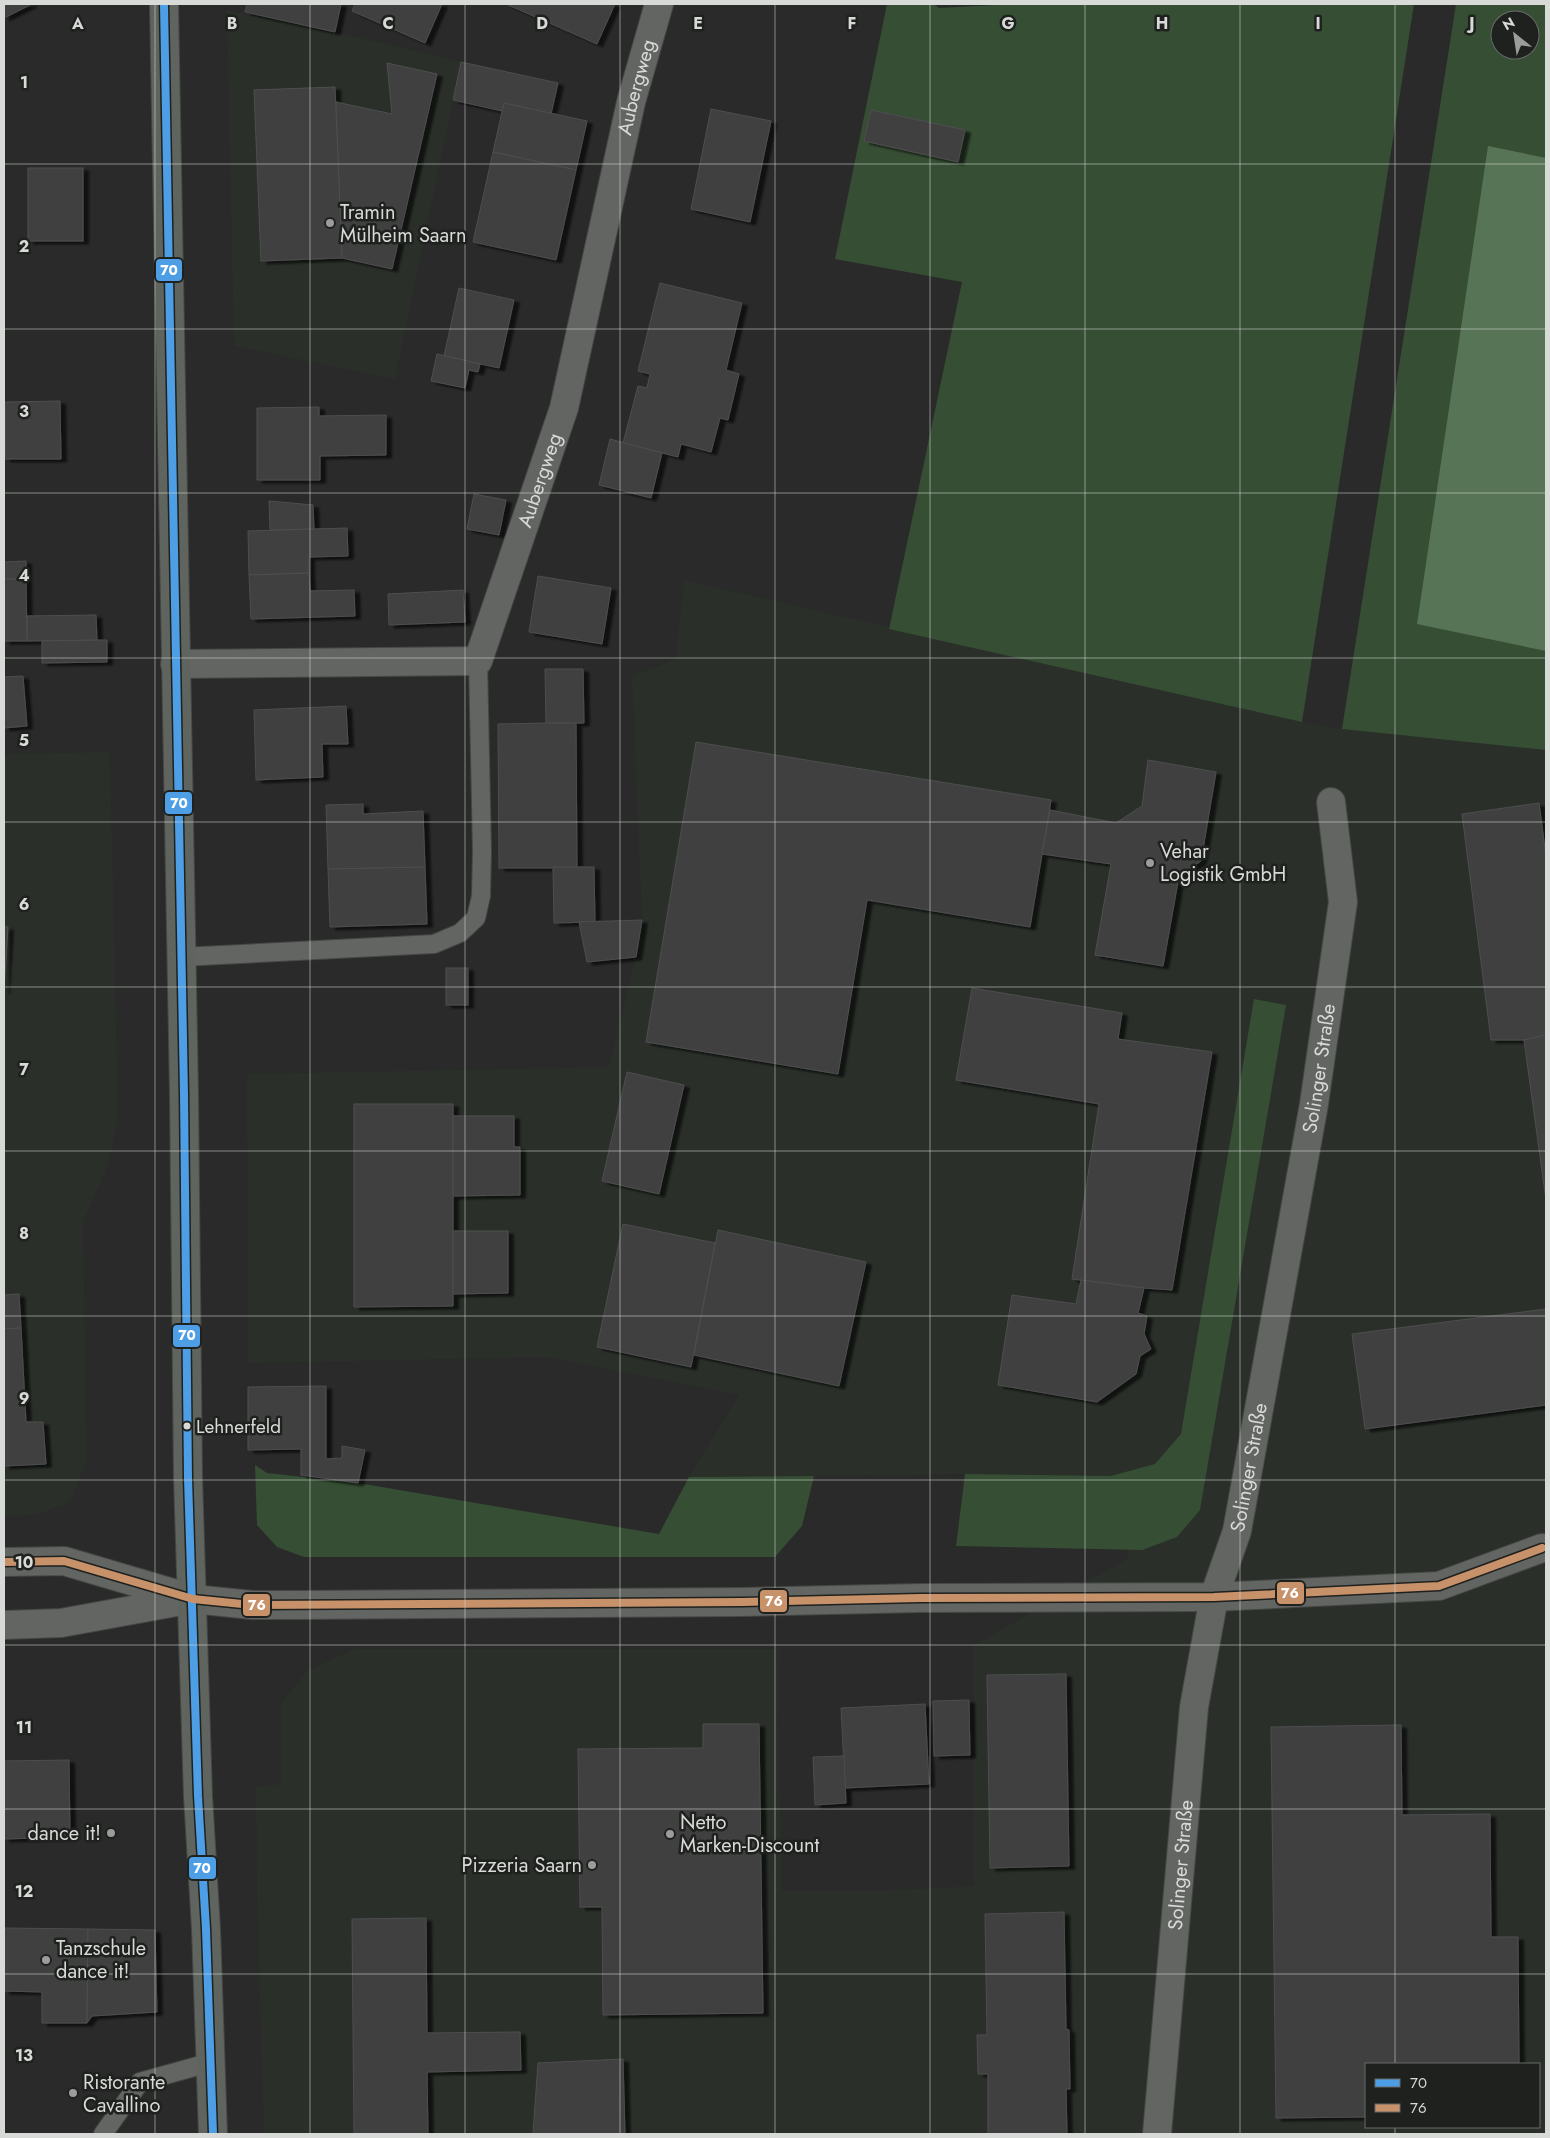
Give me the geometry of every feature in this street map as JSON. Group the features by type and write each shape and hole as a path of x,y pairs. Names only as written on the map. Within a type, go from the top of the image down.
{"main road":[{"path":"164,4 188,1478 198,1796 212,2062 213,2134"}],"street":[{"name":"Aubergweg","path":"478,661 564,408 631,102 659,4"},
{"path":"175,664 478,661"},
{"name":"Solinger Straße","path":"1158,2134 1159,2095 1194,1707 1214,1597 1237,1531 1317,1086 1344,902 1331,802"},
{"path":"4,1562 64,1561 193,1599 252,1605 742,1602 911,1598 1214,1597 1439,1586 1542,1548"},
{"path":"4,1625 61,1624 193,1599"}],"lane":[{"path":"181,956 434,944 460,933 476,918 481,896 482,851 478,661"},
{"path":"104,2134 140,2082 212,2062"}],"shaded area":[{"path":"887,4 933,4 939,8 1016,4 1414,4 1302,722 889,629 962,282 835,259"},
{"path":"1456,4 1546,4 1546,750 1342,729"},
{"name":"Tramin Mülheim Saarn","path":"227,10 335,32 461,62 395,379 234,346"},
{"path":"1488,146 1546,158 1546,651 1417,624"},
{"path":"684,580 1302,722 1342,729 1546,750 1546,2134 264,2134 257,1901 256,1787 281,1784 281,1704 307,1671 354,1649 780,1649 778,1718 782,1891 879,1891 974,1886 974,1645 1127,1559 1141,1479 1111,1476 965,1474 689,1477 739,1395 547,1357 248,1363 247,1074 609,1067 636,957 642,920 632,676 676,659"},
{"path":"110,752 118,1116 109,1162 83,1222 87,1460 70,1502 35,1515 4,1516 4,754"},
{"path":"1254,999 1286,1005 1200,1510 1177,1537 1142,1550 956,1546 965,1474 1111,1476 1155,1464 1181,1434"},
{"path":"255,1465 267,1473 358,1483 659,1534 689,1477 814,1476 802,1526 775,1557 304,1557 277,1547 257,1525"}],"building":[{"path":"4,4 32,4 4,18"},
{"path":"247,4 341,4 335,32 245,12"},
{"path":"355,4 442,4 425,43 352,11"},
{"path":"506,4 615,4 597,44"},
{"path":"461,62 558,83 551,114 504,103 502,111 453,100"},
{"path":"387,63 437,74 392,269 342,258 336,102 392,114"},
{"path":"335,87 342,258 261,261 254,90"},
{"path":"504,103 587,121 576,170 493,152"},
{"path":"711,109 771,121 750,222 691,209"},
{"path":"871,110 965,130 958,162 864,141"},
{"path":"493,152 576,170 556,260 473,242"},
{"path":"28,168 83,168 83,241 28,241"},
{"path":"660,283 742,303 726,370 739,374 728,420 720,418 711,452 681,444 678,457 623,443 638,386 647,388 650,374 638,371"},
{"path":"459,288 514,300 499,368 444,356"},
{"path":"437,354 480,364 478,372 469,370 465,388 431,381"},
{"path":"60,401 61,459 5,459 5,402"},
{"path":"319,407 319,416 386,415 386,455 320,456 320,480 257,480 257,408"},
{"path":"610,439 662,453 651,498 599,485"},
{"path":"474,494 506,500 499,535 467,529"},
{"path":"269,501 313,505 314,529 270,530"},
{"path":"347,528 348,556 309,557 309,573 249,575 248,531"},
{"path":"26,561 26,579 4,579 4,562"},
{"path":"309,573 310,591 354,590 355,616 251,619 249,575"},
{"path":"538,576 611,588 602,644 529,632"},
{"path":"4,579 26,579 27,641 4,641"},
{"path":"463,590 465,622 389,625 388,594"},
{"path":"96,615 97,640 27,641 27,616"},
{"path":"107,640 107,662 42,663 42,641"},
{"path":"545,669 583,669 584,723 546,723"},
{"path":"23,676 27,726 4,728 4,677"},
{"path":"346,706 348,744 322,744 323,777 256,780 254,710"},
{"path":"576,723 577,868 499,868 498,724"},
{"path":"696,742 1051,800 1030,927 867,900 838,1074 646,1042"},
{"name":"Vehar Logistik GmbH","path":"1148,760 1216,772 1201,861 1179,876 1163,966 1095,955 1111,864 1042,854 1050,810 1116,823 1142,806"},
{"path":"1539,803 1546,857 1546,1035 1524,1040 1491,1040 1462,814"},
{"path":"363,804 363,814 423,811 425,867 328,869 326,805"},
{"path":"425,867 427,924 330,927 328,869"},
{"path":"553,867 594,867 595,922 554,923"},
{"path":"642,920 636,957 587,962 579,922"},
{"path":"4,927 8,927 4,991"},
{"path":"446,968 468,968 468,1005 446,1005"},
{"path":"972,988 1122,1013 1118,1039 1212,1052 1172,1290 1072,1279 1099,1104 956,1080"},
{"path":"1546,1035 1546,1200 1524,1040"},
{"path":"627,1072 684,1085 659,1194 602,1181"},
{"path":"354,1104 453,1104 453,1306 354,1307"},
{"path":"453,1116 514,1116 514,1147 520,1147 520,1195 453,1196"},
{"path":"623,1224 715,1243 691,1367 597,1347"},
{"path":"718,1230 866,1262 839,1386 694,1355"},
{"path":"453,1231 508,1231 508,1293 453,1294"},
{"path":"1081,1280 1144,1288 1138,1313 1147,1316 1144,1334 1151,1349 1140,1356 1136,1374 1097,1402 998,1385 1012,1295 1076,1304"},
{"path":"19,1294 21,1328 4,1329 4,1295"},
{"path":"1546,1309 1546,1405 1365,1429 1352,1334"},
{"path":"21,1328 26,1422 43,1422 46,1464 4,1466 4,1329"},
{"path":"326,1386 326,1459 342,1458 342,1446 365,1450 358,1483 301,1475 301,1449 248,1450 248,1387"},
{"path":"1066,1674 1069,1866 990,1868 987,1675"},
{"path":"969,1700 970,1755 934,1756 933,1701"},
{"path":"925,1704 929,1784 845,1788 841,1708"},
{"name":"Netto Marken-Discount","path":"703,1724 759,1724 763,2013 603,2015 602,1907 580,1907 578,1749 703,1748"},
{"path":"1401,1725 1402,1815 1490,1814 1491,1937 1518,1937 1519,2063 1365,2063 1365,2117 1276,2118 1271,1727"},
{"path":"844,1756 846,1803 815,1805 813,1757"},
{"path":"69,1760 70,1837 4,1839 4,1761"},
{"path":"1064,1912 1066,2029 1069,2030 1070,2089 1066,2089 1067,2134 988,2134 988,2074 978,2074 977,2035 987,2035 985,1914"},
{"path":"426,1918 427,2033 520,2032 521,2070 427,2072 428,2134 354,2134 352,1919"},
{"name":"Tanzschule dance it!","path":"4,1928 88,1929 87,2023 42,2023 42,1992 4,1991"},
{"path":"88,1929 155,1930 157,2012 92,2016 87,2023"},
{"path":"623,2059 625,2134 533,2134 538,2063"}],"transit line":[{"name":"70","path":"164,4 184,1094 188,1478 198,1796 206,1929 213,2134"},
{"name":"76","path":"4,1562 64,1561 193,1599 252,1605 742,1602 920,1598 1214,1597 1439,1586 1542,1548"}],"place":[{"name":"Tramin Mülheim Saarn","path":"330,223"},
{"name":"Vehar Logistik GmbH","path":"1150,863"},
{"name":"Lehnerfeld","path":"187,1426"},
{"name":"dance it!","path":"111,1833"},
{"name":"Netto Marken-Discount","path":"670,1834"},
{"name":"Pizzeria Saarn","path":"592,1865"},
{"name":"Tanzschule dance it!","path":"46,1960"},
{"name":"Ristorante Cavallino","path":"73,2093"}]}
